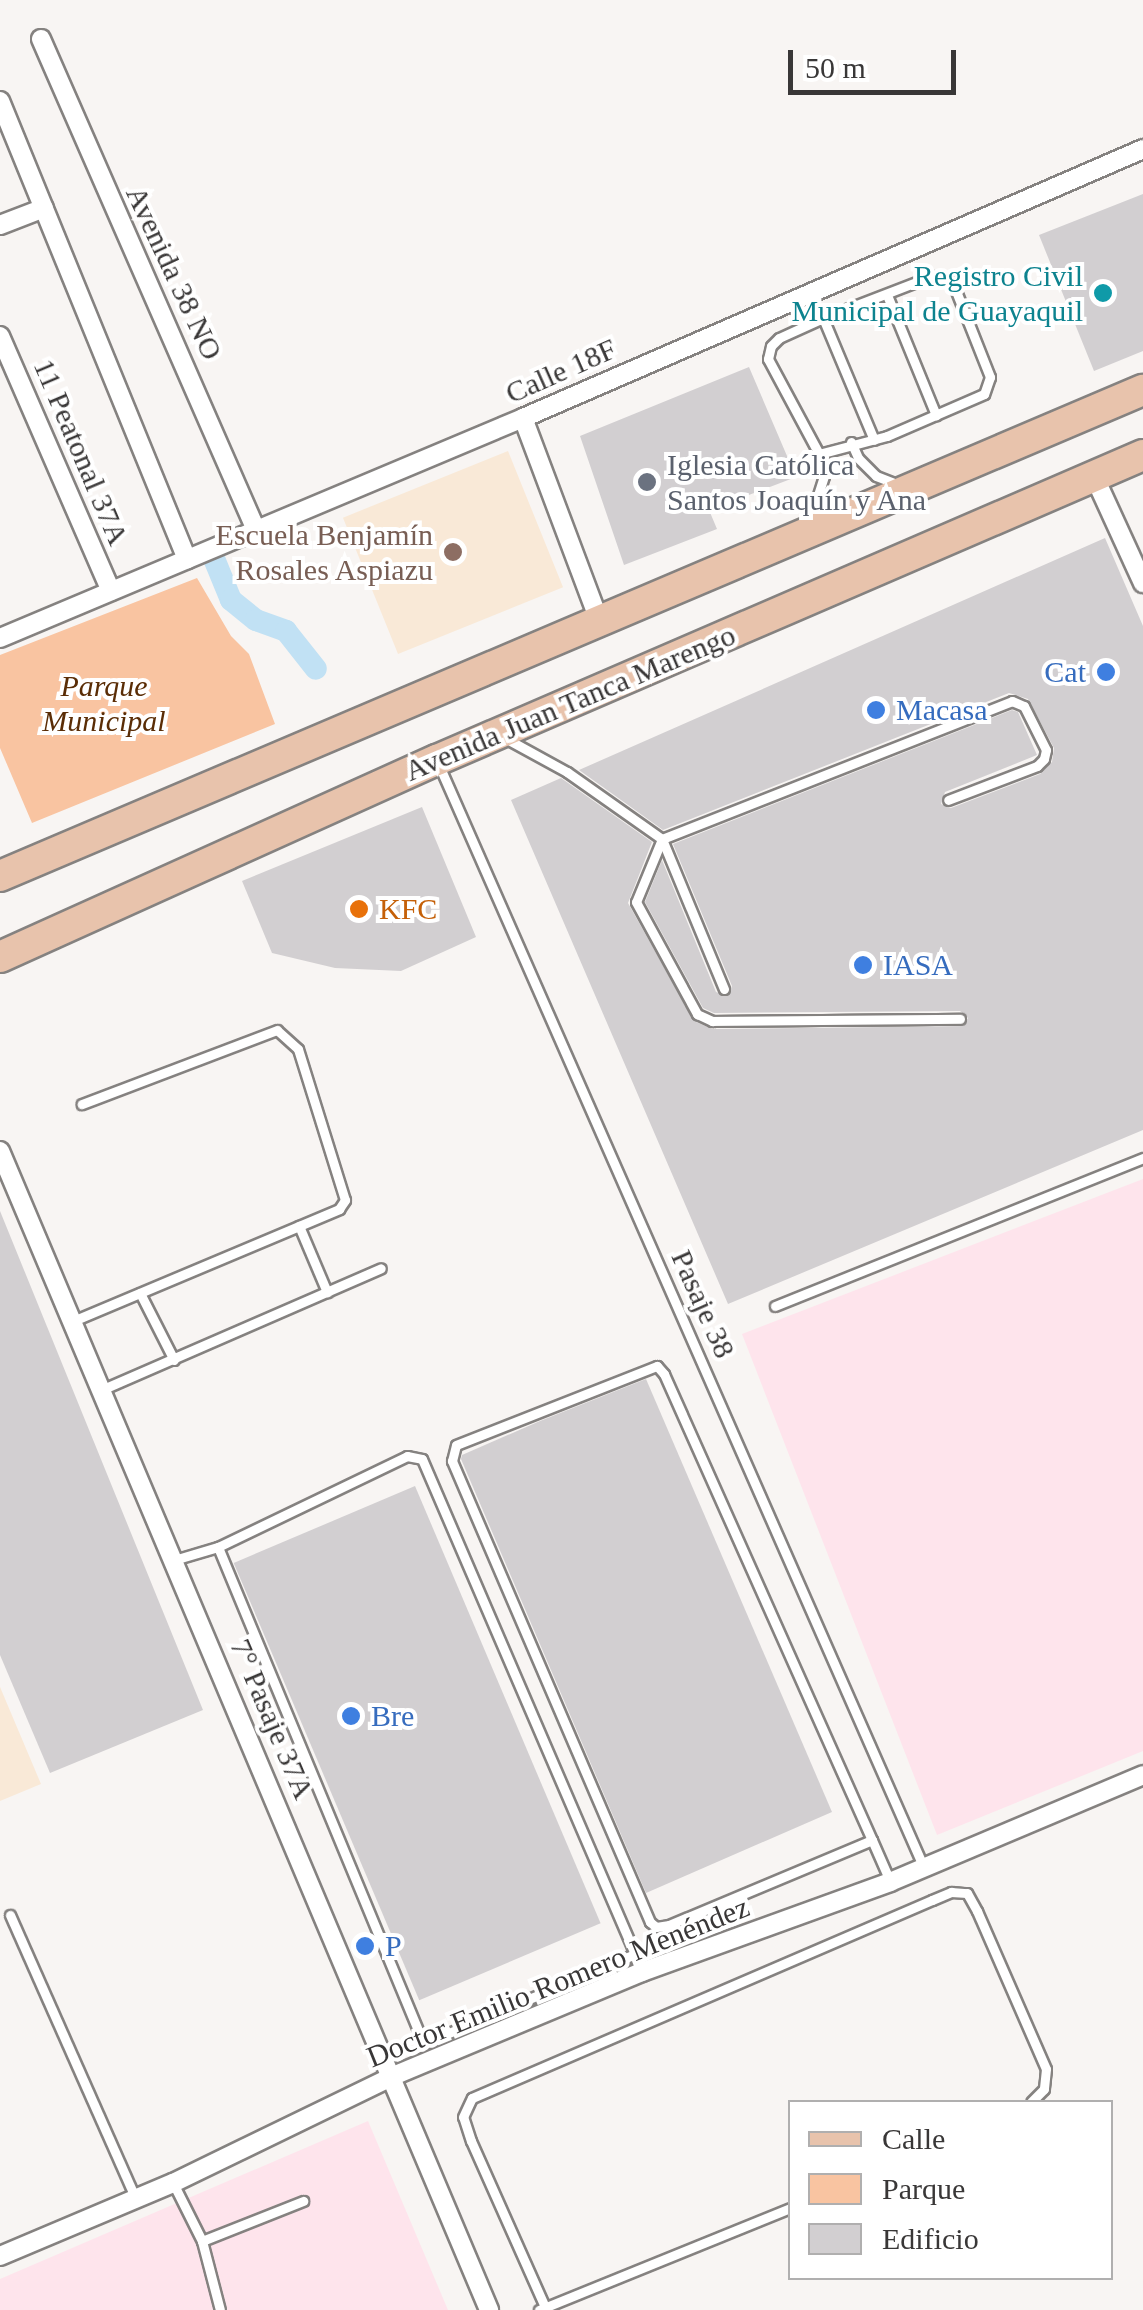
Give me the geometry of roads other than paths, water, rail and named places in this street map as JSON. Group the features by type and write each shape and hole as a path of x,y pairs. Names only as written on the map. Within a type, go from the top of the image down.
{"main road":[{"path":"0,876 1143,390"},
{"name":"Avenida Juan Tanca Marengo","path":"0,958 437,760 1143,455"}],"street":[{"name":"Avenida 38 NO","path":"41,38 256,530"},
{"path":"0,102 187,559"},
{"name":"Calle 18F","path":"0,638 523,418 1143,149"},
{"path":"0,225 44,208"},
{"name":"11 Peatonal 37A","path":"0,336 111,591"},
{"path":"523,418 599,620"},
{"path":"1094,476 1143,584"},
{"name":"7° Pasaje 37A","path":"0,1151 489,2310"},
{"name":"Doctor Emilio Romero Menéndez","path":"0,2256 173,2183 393,2076 642,1972 890,1882 1143,1775"}],"lane":[{"path":"805,532 824,476 819,454 768,358 778,338 932,276 945,278 954,286 990,377 984,394 874,440 852,442 819,454"},
{"path":"888,294 936,415"},
{"path":"822,318 874,440"},
{"path":"852,442 858,458 876,476 908,489"},
{"path":"948,800 1036,766 1044,759 1046,750 1024,706 1012,701 662,839 636,902 698,1014 712,1021 960,1019"},
{"path":"498,734 566,772 662,839 724,989"},
{"name":"Pasaje 38","path":"437,760 924,1868"},
{"path":"73,1321 339,1209 344,1200 298,1049 277,1030 82,1104"},
{"path":"774,1306 1143,1158"},
{"path":"299,1226 327,1292"},
{"path":"101,1390 381,1268"},
{"path":"140,1293 174,1360"},
{"path":"872,1840 669,1925 656,1927 650,1922 452,1461 456,1446 657,1366 872,1840 890,1882"},
{"path":"174,1560 218,1546 407,1456 416,1454 422,1459 642,1972"},
{"path":"218,1546 420,2035 428,2042 635,1954"},
{"path":"788,2209 542,2308 463,2117 472,2098 951,1892 967,1893 1046,2069 1044,2089 1034,2100"},
{"path":"10,1916 135,2197"},
{"path":"173,2183 202,2241 220,2310"},
{"path":"202,2241 303,2201"}],"waterway":[{"path":"215,561 231,600 256,620 286,631 316,669"}],"place":[{"name":"Registro Civil Municipal de Guayaquil","path":"1103,293"},
{"name":"Iglesia Católica Santos Joaquín y Ana","path":"647,482"},
{"name":"Escuela Benjamín Rosales Aspiazu","path":"453,552"},
{"name":"Cat","path":"1106,672"},
{"name":"Macasa","path":"876,710"},
{"name":"KFC","path":"359,909"},
{"name":"IASA","path":"863,965"},
{"name":"Bre","path":"351,1716"},
{"name":"P","path":"365,1946"}],"park label":[{"name":"Parque Municipal","path":"104,703"}]}
